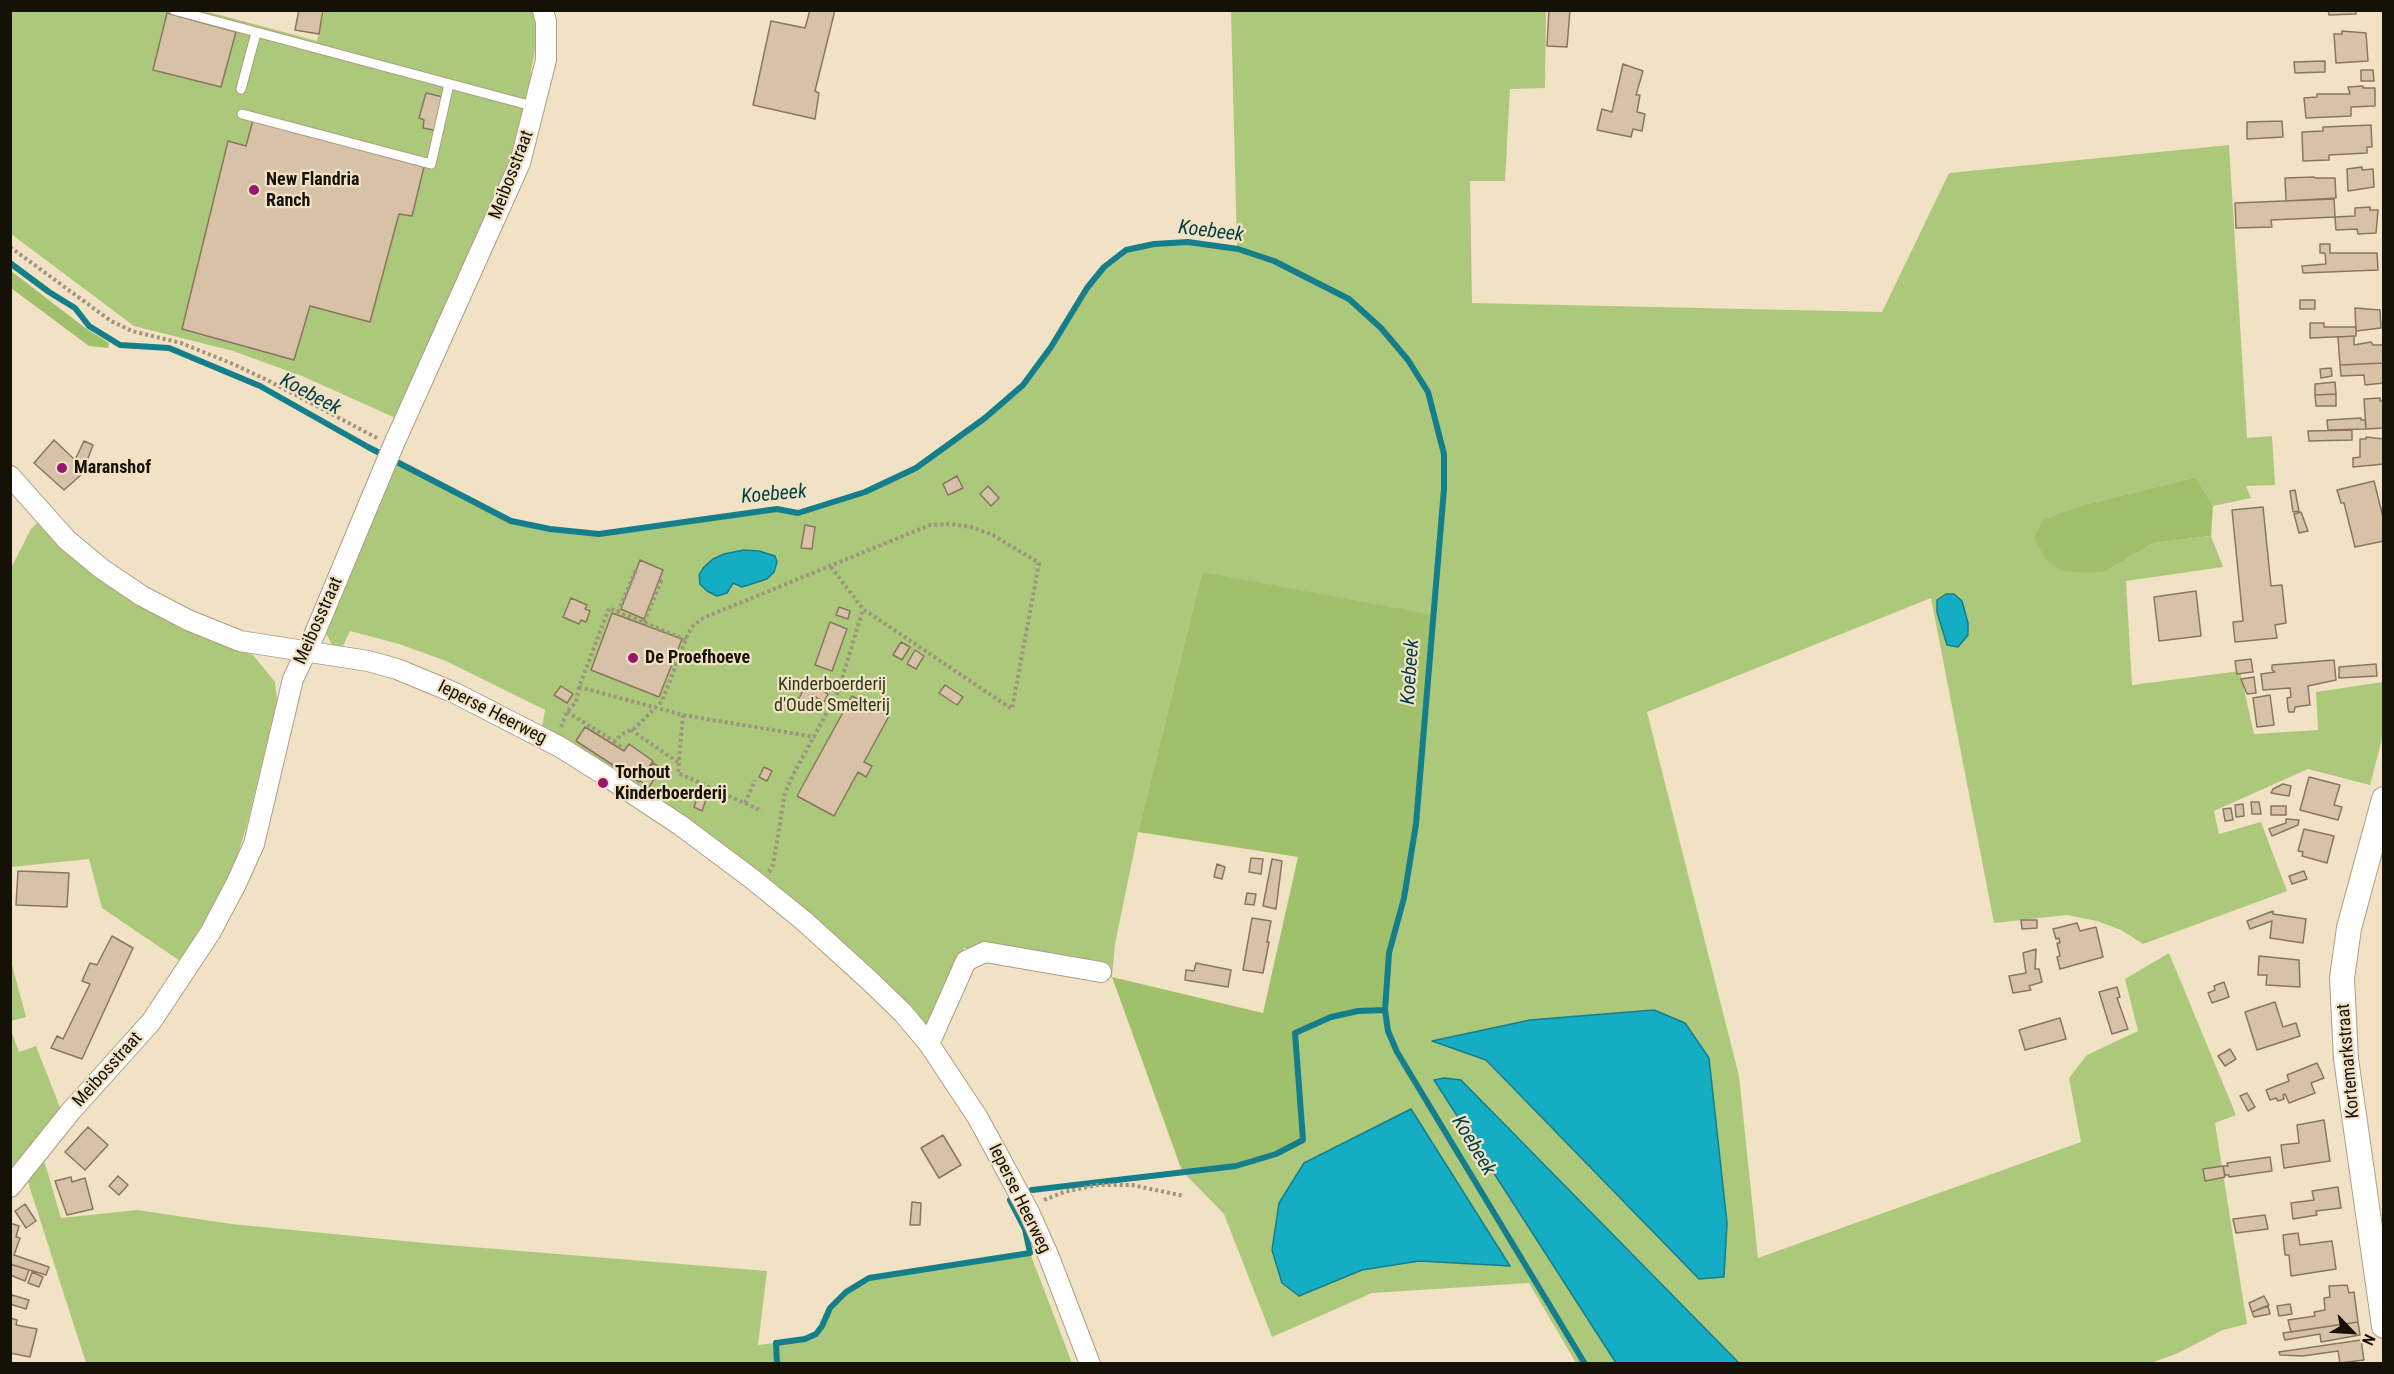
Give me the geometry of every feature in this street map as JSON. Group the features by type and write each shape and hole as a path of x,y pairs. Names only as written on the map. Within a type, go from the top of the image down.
{"street":[{"name":"Meibosstraat","path":"10,1187 71,1111 151,1022 210,933 236,884 254,844 293,679 394,443 520,163 536,107 546,60 546,22 543,10"},
{"name":"Ieperse Heerweg","path":"10,476 67,540 102,569 142,596 188,620 240,641 339,655 397,669 455,693 553,744 680,825 762,886 869,980 903,1013 929,1044 978,1118 1026,1206 1049,1257 1090,1364"},
{"name":"Kortemarkstraat","path":"2384,799 2349,928 2342,978 2346,1059 2384,1326"},
{"path":"929,1044 966,961 985,952 1101,972"}],"lane":[{"path":"174,10 536,107"},
{"path":"241,89 256,33"},
{"path":"242,114 431,164 449,84"}],"path":[{"path":"10,247 111,321 132,332 181,343 233,364 377,438 394,443"},
{"path":"614,741 631,730 662,701 686,639 693,626 703,618 930,525 971,526 993,535 1039,563 1012,709 906,641 863,609 831,567"},
{"path":"618,612 636,570"},
{"path":"644,622 661,581 659,581"},
{"path":"553,744 567,712 576,702 579,687 609,608 686,639"},
{"path":"762,886 772,865 785,794 838,692 863,609"},
{"path":"579,687 683,716 815,737"},
{"path":"567,712 621,747"},
{"path":"683,716 678,773 762,811"},
{"path":"631,730 679,763"},
{"path":"745,803 755,780"},
{"path":"1026,1206 1064,1192 1097,1185 1132,1185 1185,1196"}],"green space":[{"name":"New Flandria Ranch","path":"10,11 205,11 317,41 324,11 535,11 540,24 531,70 530,98 517,144 400,420 302,376 233,351 134,326 11,234"},
{"name":"Kinderboerderij d'Oude Smelterij","path":"1231,11 1546,11 1545,88 1510,89 1505,181 1470,181 1472,303 1882,312 1949,173 2229,145 2247,438 2272,436 2275,485 2246,486 2251,498 2213,506 2196,477 2079,506 2044,520 2106,571 2154,543 2211,536 2223,567 2126,581 2132,685 2240,671 2254,734 2318,730 2316,692 2383,682 2383,735 2370,785 2308,769 2214,811 2219,834 2261,822 2287,891 2143,944 2121,930 2097,921 2067,915 1994,923 1931,598 1647,712 1739,1076 1758,1258 2081,1142 2069,1078 2087,1055 2138,1031 2125,979 2169,953 2236,1115 2215,1123 2247,1324 2223,1330 2176,1354 2151,1363 1739,1363 1461,1081 1434,1080 1616,1363 1576,1363 1529,1283 1372,1293 1272,1337 1224,1214 1182,1171 1236,1166 1276,1154 1295,1033 1331,1017 1358,1011 1385,1010 1389,953 1404,898 1202,572 1138,832 1115,944 1112,977 964,948 933,1021 926,1025 542,727 545,710 446,661 399,644 350,631 343,646 332,645 326,633 397,462 511,521 550,529 599,534 777,509 798,513 865,492 916,468 985,418 1023,385 1051,347 1087,288 1104,267 1126,250 1154,244 1188,242 1237,249","holes":["1685,1023 1709,1058 1727,1223 1724,1277 1699,1279 1486,1060"]},
{"path":"11,271 84,327 109,343 108,348 89,346 11,288"},
{"path":"2196,477 2213,506 2211,536 2154,543 2106,571 2088,573 2063,571 2046,560 2034,538 2043,520 2079,506"},
{"path":"39,521 191,631 253,655 275,682 277,700 248,821 235,864 216,902 180,961 102,908 89,859 11,867 10,570 31,529"},
{"path":"1202,572 1433,615 1416,824 1404,898 1389,953 1385,1010 1358,1011 1331,1017 1295,1033 1303,1140 1276,1154 1236,1166 1182,1171 1112,977 1263,1013 1298,857 1138,832"},
{"path":"11,961 26,1017 10,1021"},
{"path":"10,1028 19,1052 36,1046 61,1110 11,1168"},
{"path":"43,1157 61,1218 137,1210 232,1224 435,1244 767,1271 758,1345 805,1339 816,1334 830,1308 846,1292 869,1278 1030,1253 1072,1363 86,1363 27,1179"}],"water":[{"path":"744,550 759,551 775,556 777,562 774,572 767,579 742,587 733,583 727,593 717,596 700,584 699,575 713,559"},
{"path":"1946,594 1954,594 1962,601 1968,623 1968,635 1958,647 1947,645 1937,612 1937,600"},
{"path":"1654,1010 1685,1023 1709,1058 1727,1223 1724,1277 1699,1279 1486,1060 1432,1041 1530,1020"},
{"path":"1444,1078 1461,1080 1739,1363 1616,1363 1434,1080"},
{"path":"1411,1109 1510,1266 1419,1261 1362,1270 1299,1296 1282,1283 1272,1250 1279,1203 1304,1163"}],"building":[{"path":"299,10 323,10 319,34 295,30"},
{"path":"810,10 835,10 815,91 819,93 815,119 753,105 771,21 805,28"},
{"path":"1549,10 1570,10 1567,47 1547,46"},
{"path":"2328,10 2363,10 2356,11 2356,14 2329,15"},
{"path":"167,13 236,32 221,87 153,70"},
{"path":"2342,31 2366,33 2368,61 2336,63 2334,34 2342,34"},
{"path":"2325,61 2325,72 2295,73 2294,62"},
{"path":"1623,64 1643,71 1636,95 1640,95 1637,112 1645,114 1642,131 1633,129 1631,137 1597,130 1602,109 1612,112"},
{"path":"2361,70 2373,70 2374,81 2361,81"},
{"path":"2363,86 2363,88 2375,88 2375,106 2351,107 2351,116 2306,118 2304,98 2317,97 2317,94 2350,94 2348,87"},
{"path":"426,93 443,97 434,130 423,128 424,120 419,118"},
{"name":"New Flandria Ranch","path":"253,120 424,167 412,216 399,214 370,322 310,306 294,360 182,329 228,141 246,146"},
{"path":"2282,121 2283,137 2247,139 2247,122"},
{"path":"2371,125 2372,147 2367,147 2367,153 2329,155 2329,160 2303,161 2302,132 2323,131 2323,127"},
{"path":"2362,167 2362,170 2373,169 2374,187 2348,191 2347,169"},
{"path":"2285,178 2335,178 2336,198 2286,201"},
{"path":"2334,199 2335,217 2271,220 2272,227 2236,228 2235,203"},
{"path":"2370,207 2370,210 2378,210 2376,233 2358,234 2357,229 2336,230 2335,217 2355,216 2355,208"},
{"path":"2320,244 2330,244 2330,253 2377,253 2378,270 2303,273 2302,266 2326,264 2325,253 2320,253"},
{"path":"2300,300 2315,300 2315,309 2300,309"},
{"path":"2355,308 2380,310 2381,328 2356,331"},
{"path":"2310,323 2324,323 2324,327 2356,327 2356,336 2310,338"},
{"path":"2354,336 2354,345 2371,342 2373,345 2384,345 2384,363 2340,365 2338,337"},
{"path":"2384,363 2384,383 2365,385 2364,375 2341,376 2340,365"},
{"path":"2331,368 2332,376 2321,378 2320,369"},
{"path":"2335,382 2336,394 2315,395 2315,384"},
{"path":"2336,394 2336,406 2316,406 2315,395"},
{"path":"2380,398 2380,401 2384,401 2384,428 2366,429 2364,399"},
{"path":"2361,418 2365,420 2366,429 2328,430 2327,420"},
{"path":"2352,430 2352,440 2309,441 2308,431"},
{"path":"2366,437 2384,439 2384,464 2353,467 2353,458 2360,457 2360,439 2366,439"},
{"name":"Maranshof","path":"54,440 75,460 84,441 93,445 82,474 64,490 34,463"},
{"path":"957,476 963,488 948,495 943,484"},
{"path":"2374,481 2384,521 2384,541 2355,547 2344,503 2341,503 2337,490"},
{"path":"988,486 999,498 991,506 980,494"},
{"path":"2295,490 2299,511 2293,512 2290,491"},
{"path":"2263,507 2271,586 2282,585 2286,623 2275,625 2277,638 2235,642 2233,622 2243,621 2232,510"},
{"path":"2301,512 2308,531 2299,533 2294,514"},
{"path":"805,525 815,527 812,549 801,548"},
{"path":"640,560 663,570 644,619 621,609"},
{"path":"2196,591 2201,636 2159,641 2154,597"},
{"path":"571,598 587,605 585,609 590,611 586,622 581,620 579,624 563,617"},
{"path":"839,607 850,611 848,619 836,615"},
{"path":"612,613 682,639 659,697 591,670"},
{"path":"830,622 847,629 832,671 815,665"},
{"path":"901,642 910,647 902,660 893,655"},
{"path":"915,650 924,656 916,669 907,664"},
{"path":"2251,659 2253,672 2237,674 2235,661"},
{"path":"2334,660 2336,680 2308,686 2310,705 2295,707 2294,712 2289,712 2288,708 2287,698 2291,697 2290,688 2263,690 2261,674 2275,672 2272,670 2272,665"},
{"path":"2376,664 2377,676 2339,678 2339,667"},
{"path":"2254,677 2256,693 2247,694 2241,679"},
{"path":"808,681 828,694 824,702 812,695 810,699 819,704 814,713 796,704"},
{"path":"945,685 963,697 957,705 939,693"},
{"path":"561,686 573,694 567,703 554,695"},
{"path":"2270,695 2274,725 2257,727 2253,698"},
{"path":"852,696 889,716 864,762 872,766 866,777 858,772 834,816 797,796"},
{"path":"585,727 624,751 629,744 653,761 639,782 576,741"},
{"path":"653,763 661,768 649,787 640,781"},
{"path":"764,767 772,771 767,781 759,777"},
{"path":"2309,777 2340,785 2334,805 2342,807 2338,820 2300,810"},
{"path":"2283,784 2291,786 2289,796 2271,793 2273,789"},
{"path":"698,796 706,800 702,811 694,807"},
{"path":"2251,802 2259,802 2261,814 2252,814"},
{"path":"2243,804 2244,816 2236,817 2235,805"},
{"path":"2271,806 2286,806 2286,815 2271,815"},
{"path":"2231,808 2233,820 2225,821 2223,809"},
{"path":"2286,819 2299,820 2298,825 2272,836 2269,829 2286,823"},
{"path":"2304,829 2334,836 2327,863 2302,856 2303,852 2298,851"},
{"path":"1251,858 1263,859 1261,874 1249,872"},
{"path":"1272,859 1282,861 1276,909 1263,906"},
{"path":"1217,864 1225,867 1222,879 1214,877"},
{"path":"18,871 69,873 67,907 16,905"},
{"path":"2304,871 2307,879 2292,884 2289,876"},
{"path":"1247,893 1256,894 1254,905 1245,904"},
{"path":"2273,911 2273,914 2306,919 2303,943 2270,938 2272,921 2250,929 2247,921"},
{"path":"1252,918 1271,921 1263,973 1243,970"},
{"path":"2021,920 2037,920 2037,928 2022,929"},
{"path":"2077,923 2080,931 2096,927 2103,957 2060,969 2057,943 2060,943 2053,929"},
{"path":"112,936 133,948 82,1059 51,1048 57,1036 63,1039 90,984 82,981 90,963 97,965"},
{"path":"2036,949 2035,969 2039,969 2042,982 2029,986 2031,990 2013,993 2009,976 2026,973 2023,953"},
{"path":"2259,956 2299,960 2300,987 2266,985 2267,975 2258,975"},
{"path":"1196,963 1231,970 1228,987 1185,980 1186,970 1194,971"},
{"path":"2224,982 2229,997 2212,1003 2208,993 2215,990 2214,986"},
{"path":"2117,987 2120,997 2117,998 2128,1029 2112,1034 2099,992"},
{"path":"2275,1002 2283,1027 2296,1023 2300,1036 2257,1050 2245,1012"},
{"path":"2060,1018 2066,1039 2025,1050 2019,1030"},
{"path":"2230,1049 2236,1059 2225,1066 2218,1056"},
{"path":"2317,1063 2324,1078 2311,1083 2315,1093 2289,1103 2285,1094 2284,1099 2270,1100 2266,1090 2289,1081 2287,1075"},
{"path":"2247,1093 2255,1107 2248,1111 2240,1096"},
{"path":"2324,1120 2330,1161 2284,1168 2281,1145 2299,1143 2297,1125"},
{"path":"88,1127 108,1145 85,1170 65,1152"},
{"path":"943,1135 961,1165 939,1178 921,1148"},
{"path":"2270,1157 2272,1171 2229,1177 2225,1175 2223,1166 2228,1166 2227,1163"},
{"path":"2223,1166 2225,1177 2205,1181 2203,1169"},
{"path":"118,1176 128,1185 119,1195 109,1186"},
{"path":"71,1177 72,1182 85,1178 93,1209 67,1215 55,1181"},
{"path":"2338,1187 2341,1208 2316,1211 2317,1215 2293,1219 2291,1203 2314,1200 2312,1191"},
{"path":"912,1202 921,1203 920,1225 910,1225"},
{"path":"25,1204 36,1221 26,1228 15,1211"},
{"path":"2265,1215 2268,1229 2236,1233 2233,1219"},
{"path":"10,1223 19,1226 16,1237 20,1238 14,1255 49,1267 46,1275 10,1264"},
{"path":"2298,1233 2300,1245 2332,1241 2336,1269 2291,1276 2289,1255 2285,1255 2283,1235"},
{"path":"10,1264 29,1270 25,1281 10,1275"},
{"path":"32,1272 43,1277 39,1287 28,1283"},
{"path":"2347,1285 2349,1293 2354,1292 2358,1322 2291,1332 2288,1320 2315,1316 2314,1312 2325,1310 2324,1298 2330,1297 2329,1286"},
{"path":"12,1295 29,1300 26,1309 10,1304"},
{"path":"2264,1296 2269,1305 2252,1312 2249,1303"},
{"path":"2290,1304 2292,1314 2279,1316 2277,1306"},
{"path":"2268,1306 2270,1314 2254,1317 2252,1312"},
{"path":"10,1318 17,1320 16,1325 37,1329 30,1357 10,1353"},
{"path":"2358,1322 2360,1335 2321,1342 2320,1334 2285,1340 2283,1333"},
{"path":"2361,1340 2364,1360 2340,1363 2338,1351 2303,1356 2280,1355 2279,1352"}],"waterway":[{"name":"Koebeek","path":"10,263 75,308 89,326 120,345 169,348 260,386 368,447 511,521 550,529 599,534 777,509 798,513 865,492 916,468 985,418 1023,385 1051,347 1087,288 1104,267 1126,250 1154,244 1188,242 1238,249 1274,261 1349,299 1381,328 1408,360 1428,392 1444,454 1444,489 1416,824 1404,898 1389,953 1385,1010 1388,1031 1397,1052 1585,1364"},
{"path":"1032,1190 1236,1166 1276,1154 1303,1140 1295,1033 1331,1017 1358,1011 1385,1010"},
{"path":"777,1364 776,1343 805,1339 816,1334 830,1308 846,1292 869,1278 1030,1253 1025,1229 1010,1200"}],"place":[{"name":"New Flandria Ranch","path":"254,190"},
{"name":"Maranshof","path":"62,468"},
{"name":"De Proefhoeve","path":"633,658"},
{"name":"Torhout Kinderboerderij","path":"603,783"}]}
